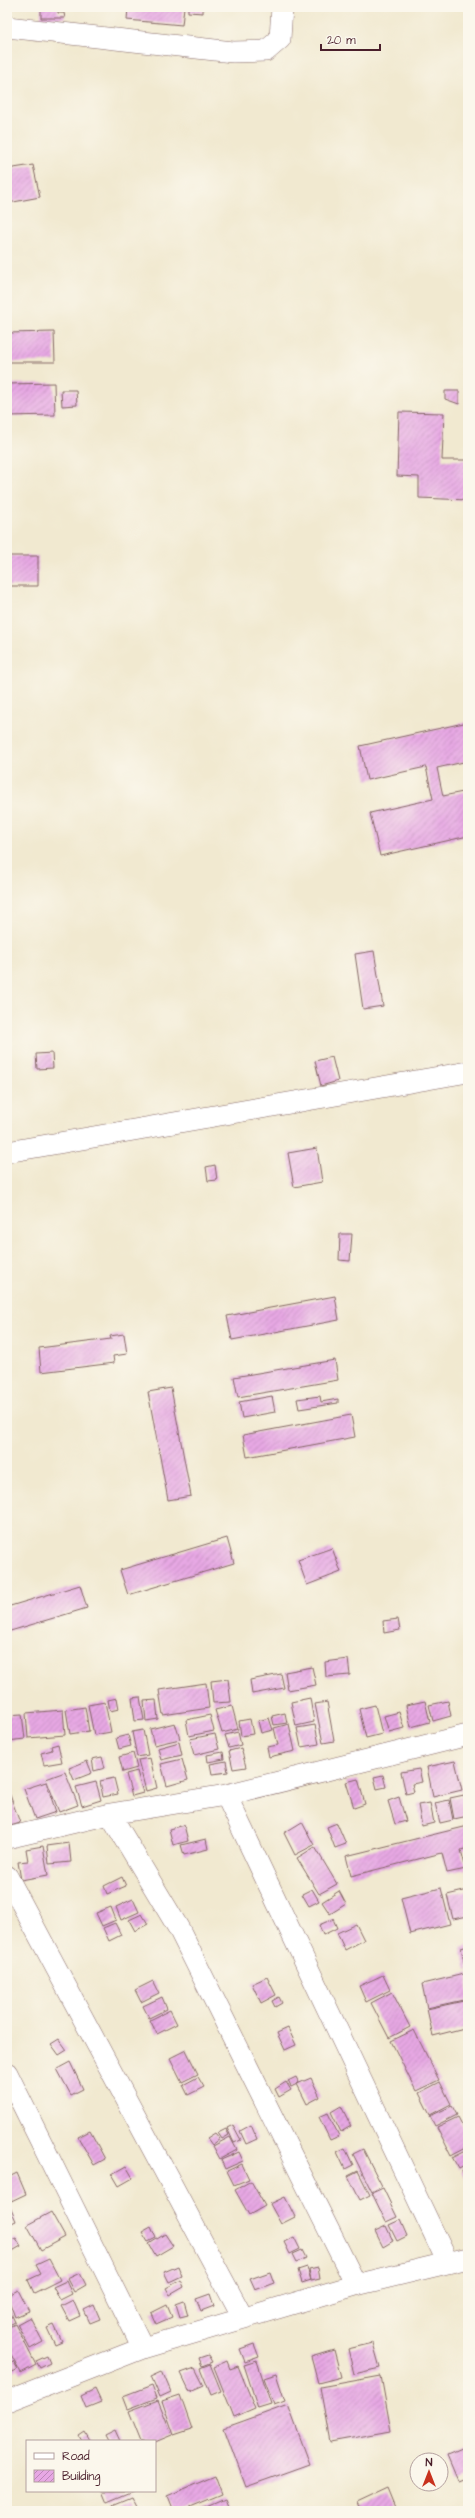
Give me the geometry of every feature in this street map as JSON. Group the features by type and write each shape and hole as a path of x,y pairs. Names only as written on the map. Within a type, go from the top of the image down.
{"street":[{"path":"7,27 233,52 266,51 280,39 282,7"},
{"path":"7,1152 468,1072"},
{"path":"7,1838 110,1814 226,1795 468,1735"},
{"path":"10,2394 143,2348 243,2318 356,2285 458,2261 226,1795"},
{"path":"110,1814 179,1929 356,2285"},
{"path":"7,1876 243,2318"},
{"path":"7,2073 143,2348"}],"building":[{"path":"41,7 58,7 58,13 64,13 65,18 41,18"},
{"path":"128,7 184,7 182,25 127,20"},
{"path":"188,7 203,7 203,13 188,12"},
{"path":"33,165 40,197 8,203 7,169"},
{"path":"54,332 55,362 7,362 7,333"},
{"path":"54,383 55,415 7,416 7,384"},
{"path":"61,390 76,390 77,405 62,406"},
{"path":"445,391 459,391 459,404 445,399"},
{"path":"399,412 444,413 442,460 468,460 468,500 419,498 419,477 397,476"},
{"path":"7,556 38,556 38,586 7,586"},
{"path":"468,722 468,761 437,768 443,796 468,791 468,836 380,856 370,813 433,799 426,767 367,780 360,746"},
{"path":"374,951 383,1006 363,1009 355,954"},
{"path":"52,1053 53,1068 37,1069 36,1054"},
{"path":"332,1057 338,1081 321,1086 315,1061"},
{"path":"317,1148 322,1182 294,1187 288,1153"},
{"path":"215,1165 217,1180 208,1181 206,1167"},
{"path":"340,1234 352,1234 350,1261 339,1260"},
{"path":"335,1296 339,1320 232,1340 227,1316"},
{"path":"124,1334 127,1354 113,1356 114,1363 41,1372 39,1348 111,1339 110,1336"},
{"path":"335,1360 338,1380 238,1397 234,1377"},
{"path":"171,1388 191,1496 168,1500 148,1392"},
{"path":"272,1396 275,1412 242,1418 239,1402"},
{"path":"320,1396 321,1402 338,1399 338,1403 299,1409 297,1399"},
{"path":"351,1415 355,1437 247,1457 243,1435"},
{"path":"227,1538 234,1563 128,1595 120,1570"},
{"path":"332,1548 341,1572 307,1585 298,1560"},
{"path":"80,1585 87,1608 7,1632 7,1607"},
{"path":"398,1619 400,1630 384,1633 383,1621"},
{"path":"348,1659 350,1675 326,1677 325,1662"},
{"path":"312,1667 316,1685 288,1690 285,1672"},
{"path":"281,1674 284,1688 252,1694 250,1680"},
{"path":"228,1679 231,1702 213,1703 211,1681"},
{"path":"206,1683 209,1708 163,1715 159,1690"},
{"path":"140,1697 144,1720 135,1721 132,1698"},
{"path":"117,1698 119,1709 110,1711 108,1700"},
{"path":"310,1698 314,1722 296,1726 291,1702"},
{"path":"156,1700 158,1719 146,1721 144,1701"},
{"path":"425,1701 430,1722 411,1727 406,1705"},
{"path":"448,1701 451,1716 433,1721 429,1705"},
{"path":"105,1702 111,1732 94,1735 88,1705"},
{"path":"327,1702 334,1741 323,1743 315,1704"},
{"path":"375,1705 382,1734 366,1738 359,1709"},
{"path":"232,1706 238,1729 222,1733 215,1710"},
{"path":"85,1707 89,1731 70,1734 66,1710"},
{"path":"63,1710 65,1735 28,1738 26,1713"},
{"path":"399,1712 404,1728 389,1732 384,1716"},
{"path":"285,1713 287,1723 274,1725 272,1716"},
{"path":"22,1714 25,1739 7,1741 7,1715"},
{"path":"210,1715 214,1731 189,1736 186,1720"},
{"path":"269,1718 273,1730 261,1733 258,1721"},
{"path":"250,1719 253,1734 241,1736 239,1721"},
{"path":"175,1723 180,1739 154,1745 150,1729"},
{"path":"289,1724 295,1751 269,1757 267,1747 278,1745 274,1728"},
{"path":"315,1725 319,1744 301,1747 297,1728"},
{"path":"143,1730 148,1755 137,1757 132,1732"},
{"path":"238,1732 241,1745 229,1748 225,1735"},
{"path":"215,1734 219,1749 194,1755 190,1739"},
{"path":"128,1735 131,1746 119,1749 116,1738"},
{"path":"179,1742 182,1755 161,1760 158,1748"},
{"path":"58,1744 62,1762 44,1765 41,1753 52,1750 51,1746"},
{"path":"241,1748 246,1767 233,1769 229,1751"},
{"path":"223,1752 224,1759 208,1762 207,1755"},
{"path":"133,1753 137,1768 123,1772 119,1757"},
{"path":"102,1757 105,1768 94,1771 92,1759"},
{"path":"150,1758 157,1788 146,1791 138,1760"},
{"path":"182,1759 188,1780 167,1786 161,1764"},
{"path":"87,1761 92,1773 74,1780 69,1768"},
{"path":"226,1761 228,1772 212,1774 210,1764"},
{"path":"455,1761 462,1790 433,1797 427,1767"},
{"path":"419,1769 422,1782 412,1784 414,1792 406,1794 401,1772"},
{"path":"137,1771 143,1793 132,1796 126,1774"},
{"path":"65,1772 78,1805 59,1812 46,1779"},
{"path":"383,1775 386,1787 377,1789 374,1777"},
{"path":"114,1778 118,1794 103,1797 100,1781"},
{"path":"358,1779 365,1804 354,1808 346,1782"},
{"path":"46,1782 56,1812 35,1819 24,1789"},
{"path":"96,1782 101,1800 82,1806 76,1787"},
{"path":"10,1795 20,1823 7,1827 7,1796"},
{"path":"464,1795 468,1816 454,1819 450,1798"},
{"path":"399,1797 406,1821 395,1824 388,1801"},
{"path":"449,1800 453,1820 440,1823 435,1803"},
{"path":"430,1803 434,1823 422,1826 418,1805"},
{"path":"302,1822 314,1845 295,1855 284,1833"},
{"path":"337,1823 346,1844 335,1848 327,1827"},
{"path":"184,1825 188,1841 173,1845 169,1829"},
{"path":"468,1826 468,1848 461,1850 466,1869 447,1873 442,1853 351,1876 346,1856"},
{"path":"206,1839 208,1849 184,1855 181,1845"},
{"path":"69,1843 71,1862 49,1864 47,1846"},
{"path":"43,1846 48,1875 21,1880 18,1862 28,1861 26,1849"},
{"path":"315,1847 337,1884 319,1894 297,1858"},
{"path":"122,1877 126,1886 107,1894 104,1886"},
{"path":"441,1888 450,1924 410,1934 401,1898"},
{"path":"312,1889 319,1901 309,1906 302,1894"},
{"path":"468,1890 468,1916 453,1919 447,1895"},
{"path":"339,1891 346,1904 330,1914 322,1902"},
{"path":"133,1899 139,1912 121,1920 116,1907"},
{"path":"111,1907 116,1920 102,1926 96,1913"},
{"path":"142,1914 148,1924 135,1931 129,1920"},
{"path":"333,1919 337,1928 323,1935 319,1925"},
{"path":"115,1923 121,1935 109,1941 103,1928"},
{"path":"356,1924 364,1940 345,1950 337,1933"},
{"path":"468,1946 468,1969 466,1970 461,1948"},
{"path":"468,1973 468,1999 427,2008 422,1984"},
{"path":"383,1975 390,1990 366,2002 359,1986"},
{"path":"267,1977 276,1995 261,2003 252,1984"},
{"path":"153,1981 159,1993 141,2002 135,1990"},
{"path":"392,1992 410,2027 389,2038 371,2003"},
{"path":"162,1997 167,2009 149,2018 143,2006"},
{"path":"279,1997 282,2003 275,2007 272,2001"},
{"path":"468,2000 468,2027 433,2036 427,2009"},
{"path":"170,2010 177,2024 157,2034 150,2020"},
{"path":"288,2028 296,2045 285,2050 277,2033"},
{"path":"414,2030 439,2080 416,2091 391,2041"},
{"path":"59,2039 67,2050 59,2055 51,2044"},
{"path":"186,2050 198,2074 182,2082 170,2058"},
{"path":"70,2062 83,2089 71,2095 57,2069"},
{"path":"198,2077 204,2087 188,2095 183,2085"},
{"path":"296,2077 299,2083 291,2087 288,2081"},
{"path":"311,2078 320,2097 307,2104 297,2084"},
{"path":"286,2082 291,2090 279,2097 275,2089"},
{"path":"440,2082 451,2104 430,2115 419,2093"},
{"path":"341,2106 351,2126 341,2132 331,2112"},
{"path":"452,2106 457,2115 435,2126 430,2116"},
{"path":"328,2113 339,2136 330,2140 319,2117"},
{"path":"458,2117 468,2136 468,2146 451,2155 437,2127"},
{"path":"233,2125 241,2140 234,2143 227,2128"},
{"path":"251,2125 257,2139 246,2144 240,2131"},
{"path":"226,2129 229,2135 222,2139 218,2133"},
{"path":"90,2131 105,2159 94,2165 78,2137"},
{"path":"215,2133 220,2139 212,2145 207,2138"},
{"path":"230,2137 237,2150 220,2159 213,2146"},
{"path":"345,2148 353,2165 345,2169 337,2152"},
{"path":"363,2149 382,2186 372,2192 353,2154"},
{"path":"468,2149 468,2164 459,2169 452,2157"},
{"path":"239,2152 243,2161 225,2169 221,2160"},
{"path":"242,2164 249,2179 234,2185 227,2171"},
{"path":"126,2166 133,2178 119,2186 112,2174"},
{"path":"468,2168 468,2184 462,2171"},
{"path":"358,2171 370,2195 360,2200 348,2176"},
{"path":"17,2173 26,2194 7,2203 7,2178"},
{"path":"251,2181 265,2206 249,2215 235,2190"},
{"path":"383,2188 397,2217 386,2222 372,2193"},
{"path":"285,2197 295,2217 281,2224 270,2204"},
{"path":"10,2207 16,2221 7,2225 7,2208"},
{"path":"51,2212 65,2237 41,2250 27,2225"},
{"path":"400,2220 407,2236 397,2241 389,2225"},
{"path":"386,2226 393,2241 383,2247 375,2231"},
{"path":"151,2227 156,2238 148,2242 142,2232"},
{"path":"165,2234 173,2246 156,2256 149,2244"},
{"path":"294,2237 300,2249 290,2254 284,2242"},
{"path":"16,2238 21,2246 9,2253 7,2242"},
{"path":"302,2250 306,2258 297,2262 293,2254"},
{"path":"49,2259 60,2280 34,2293 28,2280 41,2274 36,2265"},
{"path":"178,2266 182,2276 169,2282 164,2272"},
{"path":"307,2267 311,2280 302,2283 298,2270"},
{"path":"318,2267 320,2279 311,2281 309,2269"},
{"path":"270,2272 274,2283 255,2290 250,2279"},
{"path":"80,2273 86,2285 74,2292 67,2279"},
{"path":"181,2280 184,2287 170,2295 166,2288"},
{"path":"66,2281 72,2294 60,2300 53,2287"},
{"path":"18,2290 29,2311 15,2317 7,2296"},
{"path":"210,2294 214,2306 201,2311 196,2299"},
{"path":"73,2300 80,2316 69,2321 61,2306"},
{"path":"184,2301 188,2315 180,2317 176,2304"},
{"path":"7,2305 15,2322 7,2326"},
{"path":"94,2305 100,2319 90,2323 84,2310"},
{"path":"167,2305 172,2317 156,2324 151,2313"},
{"path":"30,2317 43,2342 30,2349 17,2324"},
{"path":"15,2324 36,2365 21,2373 7,2347 7,2328"},
{"path":"54,2325 62,2342 55,2345 47,2328"},
{"path":"373,2343 380,2368 354,2374 348,2349"},
{"path":"254,2344 259,2357 245,2362 240,2349"},
{"path":"334,2350 341,2377 318,2383 311,2357"},
{"path":"208,2355 212,2362 202,2366 199,2358"},
{"path":"47,2356 50,2363 40,2368 36,2361"},
{"path":"13,2361 18,2369 13,2372 8,2364"},
{"path":"227,2361 230,2369 238,2366 255,2408 234,2417 214,2367"},
{"path":"257,2361 271,2404 258,2408 244,2365"},
{"path":"210,2364 221,2391 211,2395 200,2368"},
{"path":"195,2368 204,2386 190,2392 181,2373"},
{"path":"162,2371 171,2392 160,2397 151,2376"},
{"path":"276,2374 285,2401 274,2405 264,2378"},
{"path":"381,2376 391,2431 330,2442 320,2387"},
{"path":"152,2385 157,2398 128,2409 123,2396"},
{"path":"95,2389 101,2402 86,2408 81,2396"},
{"path":"180,2395 192,2429 174,2435 162,2401"},
{"path":"158,2400 172,2435 156,2442 156,2440 141,2440 129,2411"},
{"path":"288,2405 310,2464 246,2487 224,2428"},
{"path":"115,2430 120,2440 108,2440 105,2435"},
{"path":"85,2432 89,2440 81,2440 79,2436"},
{"path":"468,2446 468,2477 458,2481 449,2460 449,2454"},
{"path":"215,2476 222,2495 183,2511 173,2511 167,2496"},
{"path":"387,2489 396,2511 360,2511 357,2503"},
{"path":"102,2492 134,2492 107,2503"},
{"path":"132,2499 138,2511 111,2511 110,2508"},
{"path":"226,2499 231,2511 198,2511"}]}
